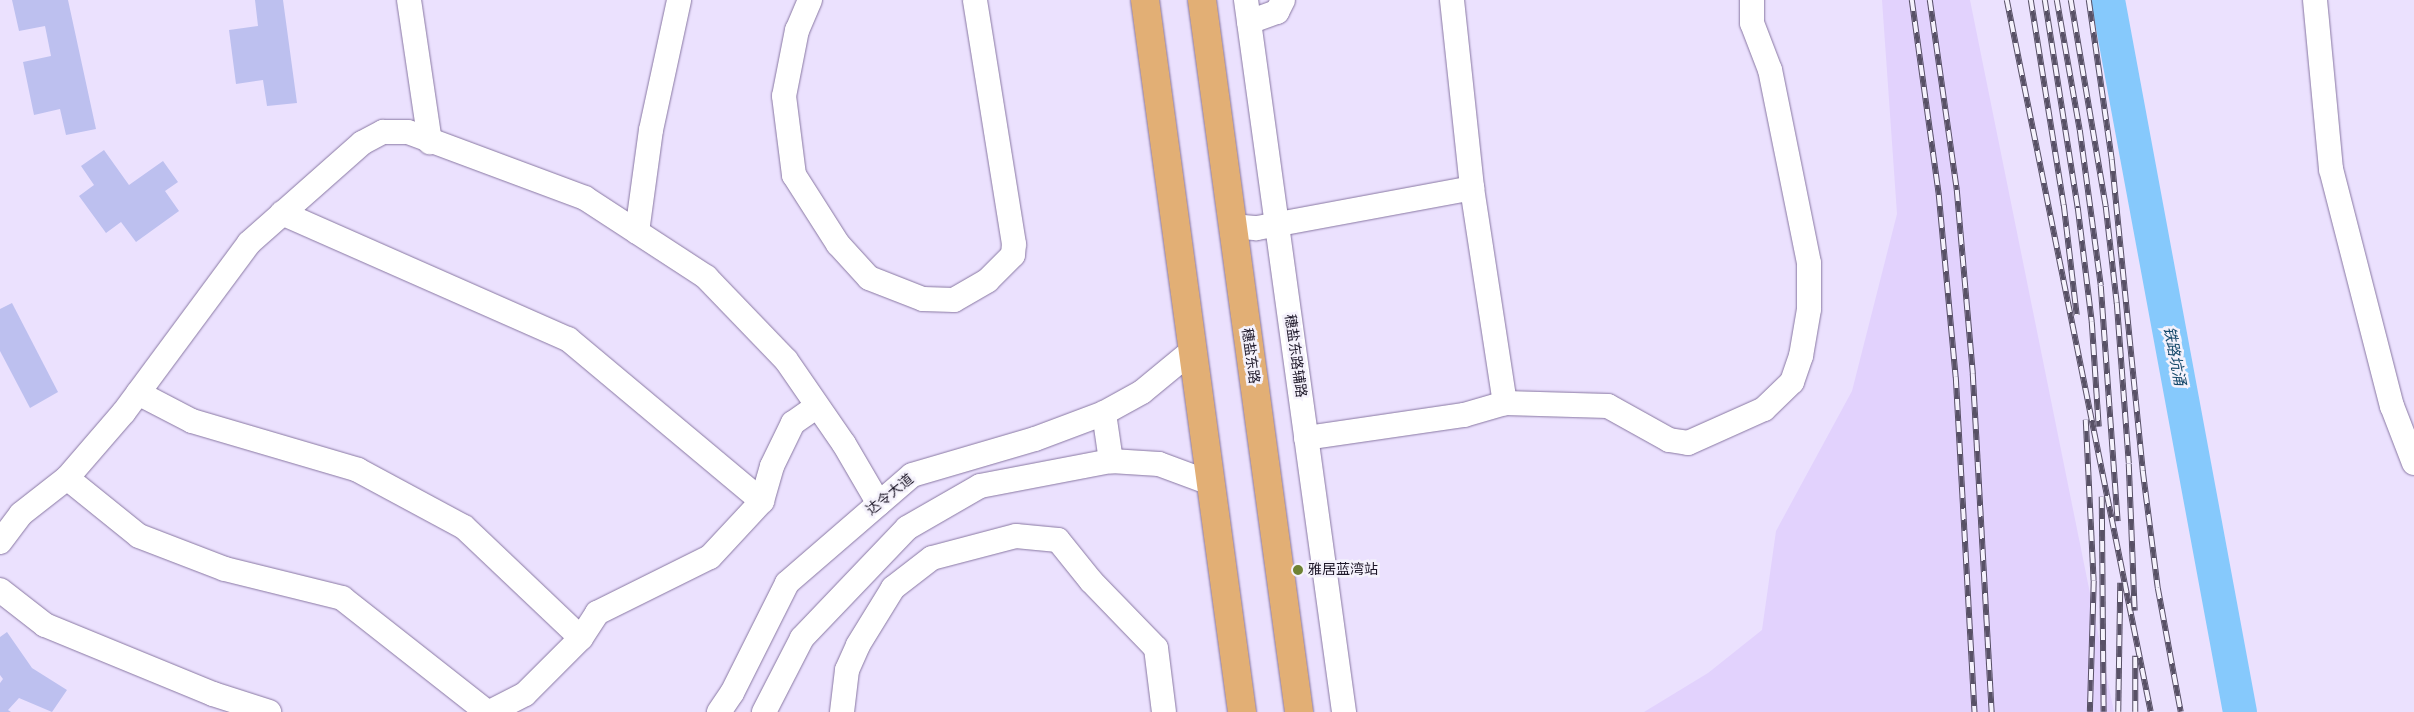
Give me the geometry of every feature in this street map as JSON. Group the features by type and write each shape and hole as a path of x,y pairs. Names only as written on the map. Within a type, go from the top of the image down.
{"main road":[{"path":"1145,0 1242,712"},
{"name":"穗盐东路","path":"1202,0 1299,712"}],"street":[{"path":"409,0 430,142"},
{"path":"637,232 651,130 679,0"},
{"path":"810,0 797,30 784,96 794,175 838,244 870,278 923,299 954,300 988,280 1013,255 975,0"},
{"path":"1247,11 1277,12 1283,0"},
{"path":"1452,0 1472,188 1505,403"},
{"path":"1306,438 1464,415 1505,403 1608,406 1669,440 1688,443 1764,409 1792,382 1801,356 1809,309 1809,262 1770,70 1752,23 1752,0"},
{"path":"2315,0 2331,169 2392,406 2414,463"},
{"name":"穗盐东路辅路","path":"1247,11 1344,712"},
{"path":"0,542 21,514 67,478 138,393 248,242 362,143 383,132 408,132 430,142 585,198 706,277 786,360 879,504"},
{"path":"1232,226 1257,228 1472,188"},
{"path":"282,213 568,339 762,501"},
{"name":"达令大道","path":"719,712 732,693 787,583 912,475 1035,439 1104,413 1142,392 1193,350"},
{"path":"138,393 192,422 358,470 464,527 582,638"},
{"path":"67,478 139,536 225,569 342,598 488,712 525,694 582,638 597,613 710,557 762,501 772,466 793,423 817,406"},
{"path":"1104,413 1112,461"},
{"path":"764,712 802,638 906,528 980,486 1112,461 1159,464 1210,483"},
{"path":"842,712 847,670 854,654 893,588 932,558 1016,536 1058,540 1091,581 1156,648 1164,712"},
{"path":"0,590 46,625 213,694 269,712"}],"shaded area":[{"path":"1882,0 1970,0 2114,712 1644,712 1708,673 1762,630 1776,531 1852,391 1897,214"}],"building":[{"path":"12,0 68,0 96,129 66,135 60,109 34,115 23,62 51,56 45,26 19,31"},
{"path":"255,0 283,0 297,103 267,106 263,80 236,84 229,30 258,26"},
{"path":"104,150 129,185 163,161 178,182 165,191 179,211 136,242 121,222 106,233 79,196 94,185 81,166"},
{"path":"12,303 58,392 30,408 0,351 0,309"},
{"path":"7,632 32,668 67,690 52,712 19,698 8,710 11,712 0,712 0,683 3,679 0,675 0,637"}],"waterway":[{"name":"铁路坑涌","path":"2108,0 2240,712"}],"railway":[{"path":"1912,0 1939,195 1956,377 1975,712"},
{"path":"1930,0 1957,190 1973,374 1992,712"},
{"path":"2007,0 2151,712"},
{"path":"2031,0 2064,205 2077,315"},
{"path":"2045,0 2078,208 2092,322 2099,427"},
{"path":"2057,0 2080,130 2101,286 2118,521"},
{"path":"2071,0 2106,207 2117,303 2129,464 2135,611"},
{"path":"2089,0 2112,160 2143,471 2158,588 2181,712"},
{"path":"2086,420 2094,581 2090,712"},
{"path":"2102,497 2104,712"},
{"path":"2118,712 2120,583"},
{"path":"2135,656 2135,712"}],"place":[{"name":"雅居蓝湾站","path":"1298,570"}]}
